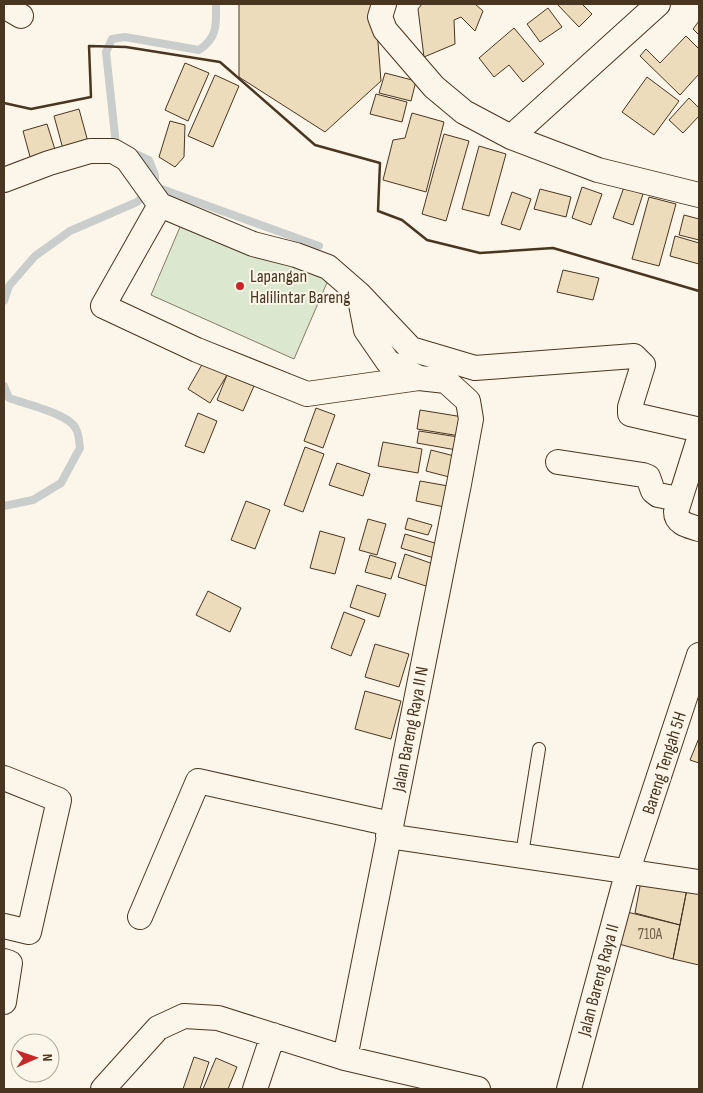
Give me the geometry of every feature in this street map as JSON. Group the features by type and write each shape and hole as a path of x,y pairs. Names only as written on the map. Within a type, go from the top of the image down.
{"street":[{"path":"384,4 380,17 385,30 434,87 464,112 511,137 598,170 699,195"},
{"path":"511,137 658,4"},
{"path":"4,180 49,163 90,151 112,151 127,159 160,205 253,244 296,255 328,267 359,294 411,349 475,368 634,356 643,364 630,407 630,414 696,429 699,434"},
{"path":"160,205 103,306 197,350 307,394 419,378"},
{"path":"359,294 366,330 388,362 419,378"},
{"name":"Jalan Bareng Raya II N","path":"345,1058 471,419 468,401 446,382 419,378"},
{"path":"699,439 679,499 676,517 680,522 699,529"},
{"path":"558,462 643,475 648,477 653,491 658,495 679,499"},
{"name":"Bareng Tengah 5H","path":"628,870 699,655"},
{"path":"4,778 59,800 29,932 4,926"},
{"path":"140,917 198,781 389,830 522,854 699,882"},
{"name":"Jalan Bareng Raya II","path":"569,1089 628,870"},
{"path":"4,961 10,963 4,1002"},
{"path":"103,1089 158,1028 184,1016 218,1018 345,1058 478,1089"},
{"path":"255,1089 273,1035"}],"lane":[{"path":"522,854 539,750"}],"green space":[{"name":"Lapangan Halilintar Bareng","path":"183,220 329,278 294,359 151,295"}],"building":[{"path":"239,4 375,4 381,81 325,132 239,77"},
{"path":"422,4 475,4 483,11 475,31 461,17 454,20 455,44 424,57 418,9"},
{"path":"557,4 582,4 592,14 579,27"},
{"path":"548,8 562,27 540,42 527,24"},
{"path":"699,21 699,35 693,29"},
{"path":"514,28 544,64 523,82 509,65 494,77 479,58"},
{"path":"686,36 699,49 699,74 680,95 640,56 646,49 660,63"},
{"path":"185,63 209,73 188,121 165,110"},
{"path":"385,73 416,81 411,101 379,93"},
{"path":"215,75 239,86 213,147 188,136"},
{"path":"647,77 679,101 654,135 622,112"},
{"path":"376,94 407,102 402,122 370,114"},
{"path":"689,98 699,108 699,116 683,133 669,120"},
{"path":"79,109 88,142 63,149 54,116"},
{"path":"412,113 444,122 426,192 383,180 393,140 405,138"},
{"path":"170,121 185,125 184,157 175,167 159,157"},
{"path":"47,124 57,156 32,164 23,131"},
{"path":"444,134 469,141 446,221 422,214"},
{"path":"479,146 506,154 489,216 462,209"},
{"path":"582,187 602,194 591,225 572,218"},
{"path":"624,187 643,194 633,225 613,218"},
{"path":"540,189 571,197 566,217 534,209"},
{"path":"512,192 531,199 520,230 501,224"},
{"path":"649,197 676,204 659,266 632,259"},
{"path":"684,215 699,219 699,240 679,235"},
{"path":"675,236 699,243 699,264 670,256"},
{"path":"563,270 599,278 593,300 557,292"},
{"path":"204,361 227,375 210,403 188,389"},
{"path":"227,375 254,386 243,411 217,400"},
{"path":"316,408 335,415 323,448 304,441"},
{"path":"420,410 463,417 460,436 417,429"},
{"path":"198,413 217,421 204,453 185,446"},
{"path":"419,431 465,438 462,451 417,443"},
{"path":"383,442 422,449 418,473 378,466"},
{"path":"305,447 324,454 303,512 284,505"},
{"path":"431,450 462,458 457,479 426,471"},
{"path":"337,463 370,474 363,496 329,485"},
{"path":"420,481 454,487 449,508 416,501"},
{"path":"246,501 270,510 255,549 231,540"},
{"path":"408,518 432,525 428,535 405,529"},
{"path":"368,519 386,524 377,555 359,550"},
{"path":"320,531 345,538 335,574 310,568"},
{"path":"405,534 438,544 434,558 401,548"},
{"path":"405,554 436,565 429,587 398,577"},
{"path":"370,555 396,563 391,579 365,572"},
{"path":"357,585 386,594 379,617 350,607"},
{"path":"208,591 241,608 230,632 196,615"},
{"path":"344,612 365,620 351,656 331,648"},
{"path":"375,644 409,654 399,687 365,677"},
{"path":"365,691 401,701 391,739 355,729"},
{"path":"699,738 699,763 690,760"},
{"path":"641,881 687,889 680,925 635,913"},
{"path":"687,889 699,892 699,965 673,959"},
{"path":"627,912 680,925 673,959 619,944"},
{"path":"194,1057 209,1062 200,1089 183,1089"},
{"path":"216,1058 237,1067 228,1089 203,1089"}],"waterway":[{"path":"119,147 116,145 106,52 112,39 125,37 199,50 210,40 215,30 216,4"},
{"path":"4,301 9,286 35,256 70,231 137,202 155,187 155,175 149,160 130,151"},
{"path":"156,187 319,246"},
{"path":"4,386 9,398 56,414 72,424 78,433 80,448 61,483 33,500 4,506"}],"wall":[{"path":"4,103 31,109 91,97 89,46 126,47 220,62 315,145 380,163 378,211 402,220 427,240 480,253 553,248 699,291"}],"place":[{"name":"Lapangan Halilintar Bareng","path":"240,286"}]}
